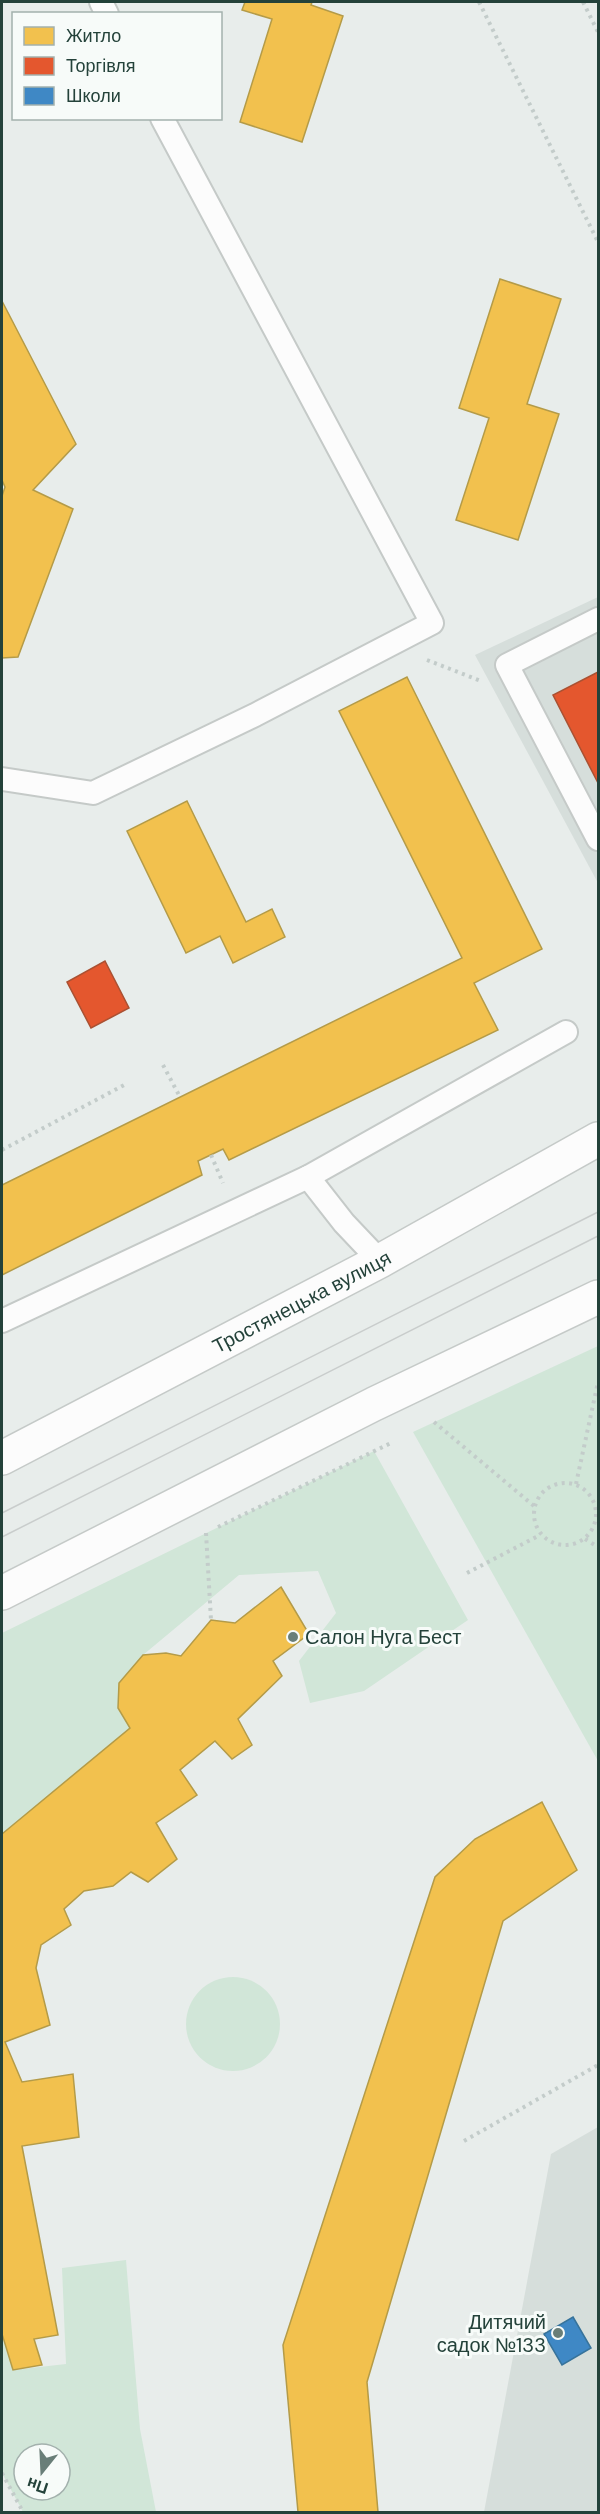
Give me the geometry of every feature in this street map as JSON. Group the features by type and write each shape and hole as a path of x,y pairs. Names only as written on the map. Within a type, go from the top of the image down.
{"street":[{"name":"Тростянецька вулиця","path":"2,1458 380,1261 598,1139"},
{"path":"2,1593 374,1404 598,1297"}],"lane":[{"path":"2,779 93,794 255,716 432,623 163,120"},
{"path":"598,619 507,665 598,839"},
{"path":"2,1321 308,1177 566,1032"},
{"path":"308,1177 344,1223 380,1261"}],"path":[{"path":"479,2 598,242"},
{"path":"583,2 598,32"},
{"path":"390,645 525,699"},
{"path":"163,1065 180,1097"},
{"path":"2,1150 126,1084"},
{"path":"576,1484 598,1382"},
{"path":"434,1422 534,1506"},
{"path":"563,1482 576,1484 587,1491 596,1502 593,1528 585,1539 569,1545 548,1541 540,1535 533,1519 534,1506 540,1495 550,1486 563,1482"},
{"path":"206,1533 211,1620"},
{"path":"467,1573 540,1535"},
{"path":"585,1539 598,1546"},
{"path":"464,2141 598,2065"},
{"path":"2,2473 23,2512"}],"shaded area":[{"path":"598,597 598,883 475,655"},
{"name":"Дитячий садок №133","path":"598,2127 598,2512 484,2512 551,2154"}],"green space":[{"path":"598,1346 598,1761 413,1432"},
{"path":"374,1451 468,1620 364,1691 310,1703 299,1661 336,1613 318,1571 239,1575 143,1655 120,1683 118,1708 130,1728 2,1834 2,1633"},
{"path":"233,1977 251,1981 266,1991 276,2006 280,2024 276,2042 266,2057 251,2067 233,2071 215,2067 200,2057 190,2042 186,2024 190,2006 200,1991 215,1981"},
{"path":"126,2260 140,2429 156,2512 23,2512 18,2502 72,2502 72,2442 12,2442 12,2492 2,2473 2,2334 13,2370 66,2364 62,2268"}],"building: Житло":[{"path":"245,2 312,2 311,5 343,16 302,142 240,122 272,19 242,10"},
{"path":"500,279 561,299 527,404 559,414 518,540 456,520 489,418 459,408"},
{"path":"2,301 76,444 33,490 73,509 18,657 2,658 2,496 5,487 2,480"},
{"path":"407,677 542,949 474,983 498,1030 229,1160 223,1149 198,1161 202,1175 2,1275 2,1185 462,958 339,711"},
{"path":"187,801 246,922 272,909 285,937 233,963 220,936 186,953 127,831"},
{"path":"281,1587 309,1634 273,1661 282,1676 238,1719 252,1745 232,1759 215,1741 180,1770 197,1795 156,1823 177,1859 148,1882 131,1872 113,1886 84,1891 64,1909 71,1925 41,1945 36,1968 50,2025 5,2042 22,2082 73,2074 79,2137 22,2146 58,2335 34,2339 42,2365 13,2370 2,2334 2,1834 130,1728 118,1708 119,1683 143,1655 166,1653 181,1656 211,1620 235,1623"},
{"path":"542,1802 577,1870 503,1921 367,2382 378,2512 298,2512 283,2345 435,1877 475,1839"}],"building: Торгівля":[{"path":"598,672 598,783 553,695"},
{"path":"105,961 129,1008 91,1028 67,982"}],"building: Школи":[{"path":"573,2317 591,2348 562,2365 544,2334"}],"tram line":[{"path":"2,1513 598,1212"},
{"path":"2,1537 598,1236"}],"place":[{"name":"Салон Нуга Бест","path":"293,1637"},
{"name":"Дитячий садок №133","path":"558,2333"}]}
